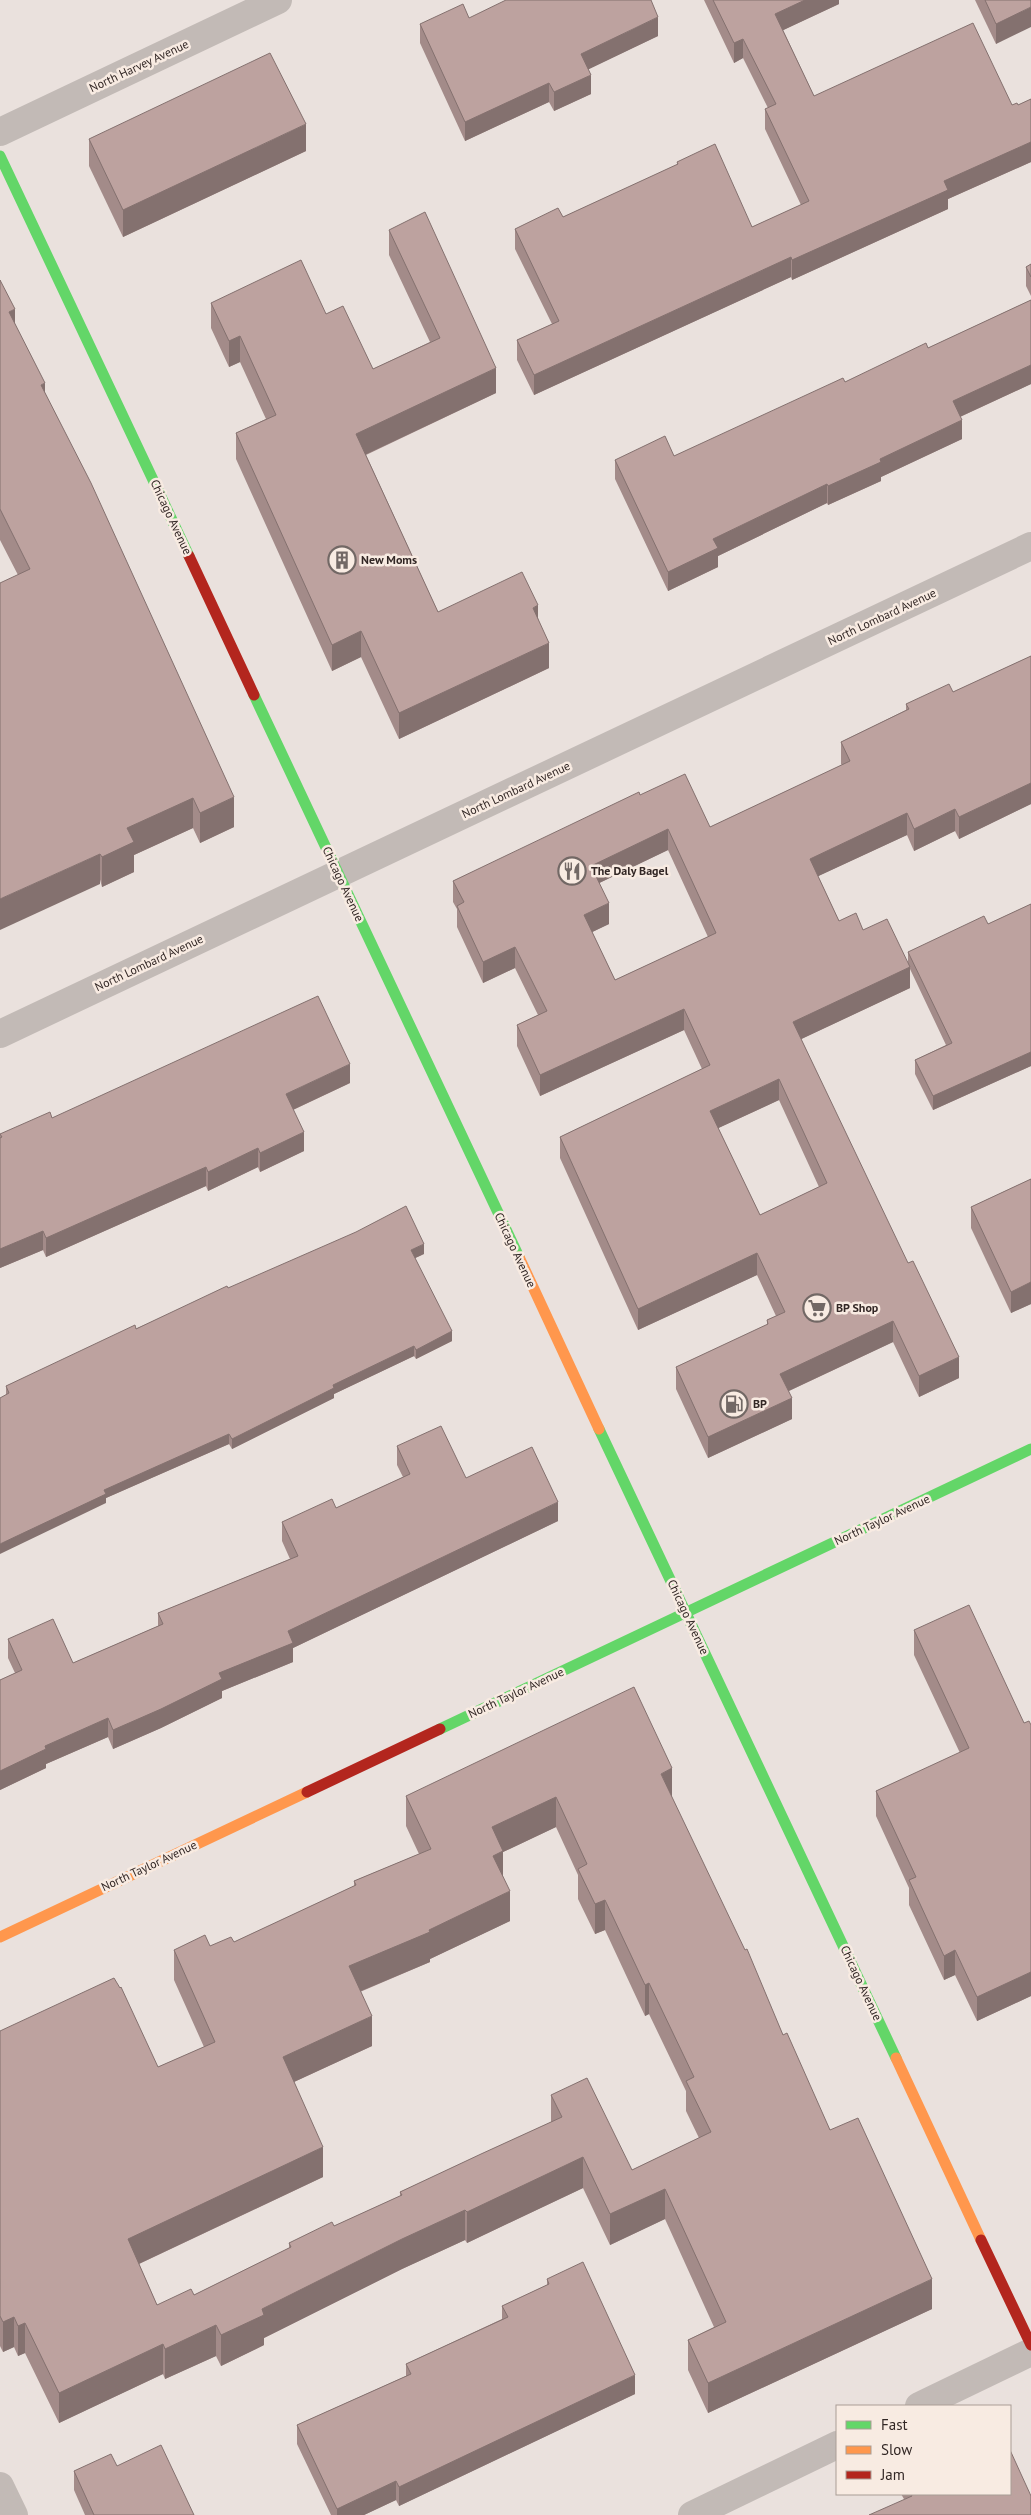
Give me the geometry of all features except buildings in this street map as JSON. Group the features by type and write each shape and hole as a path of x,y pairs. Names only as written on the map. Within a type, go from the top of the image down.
{"main road":[{"name":"Chicago Avenue","path":"0,156 1031,2345"},
{"name":"North Taylor Avenue","path":"0,1937 1031,1449"}],"street":[{"name":"North Harvey Avenue","path":"0,132 278,0"},
{"name":"North Lombard Avenue","path":"0,1034 1031,546"},
{"path":"921,2405 1031,2352"},
{"path":"692,2515 836,2446"},
{"path":"0,2486 14,2515"}],"traffic: fast":[{"path":"0,156 189,556"},
{"path":"254,695 519,1257"},
{"path":"599,1429 896,2058"},
{"path":"440,1729 1031,1449"}],"traffic: slow":[{"path":"519,1257 599,1429"},
{"path":"0,1937 307,1792"},
{"path":"896,2058 981,2240"}],"traffic: jam":[{"path":"189,556 254,695"},
{"path":"307,1792 440,1729"},
{"path":"981,2240 1031,2345"}],"place":[{"name":"New Moms","path":"342,560"},
{"name":"The Daly Bagel","path":"572,871"},
{"name":"BP Shop","path":"817,1308"},
{"name":"BP","path":"734,1404"}]}
